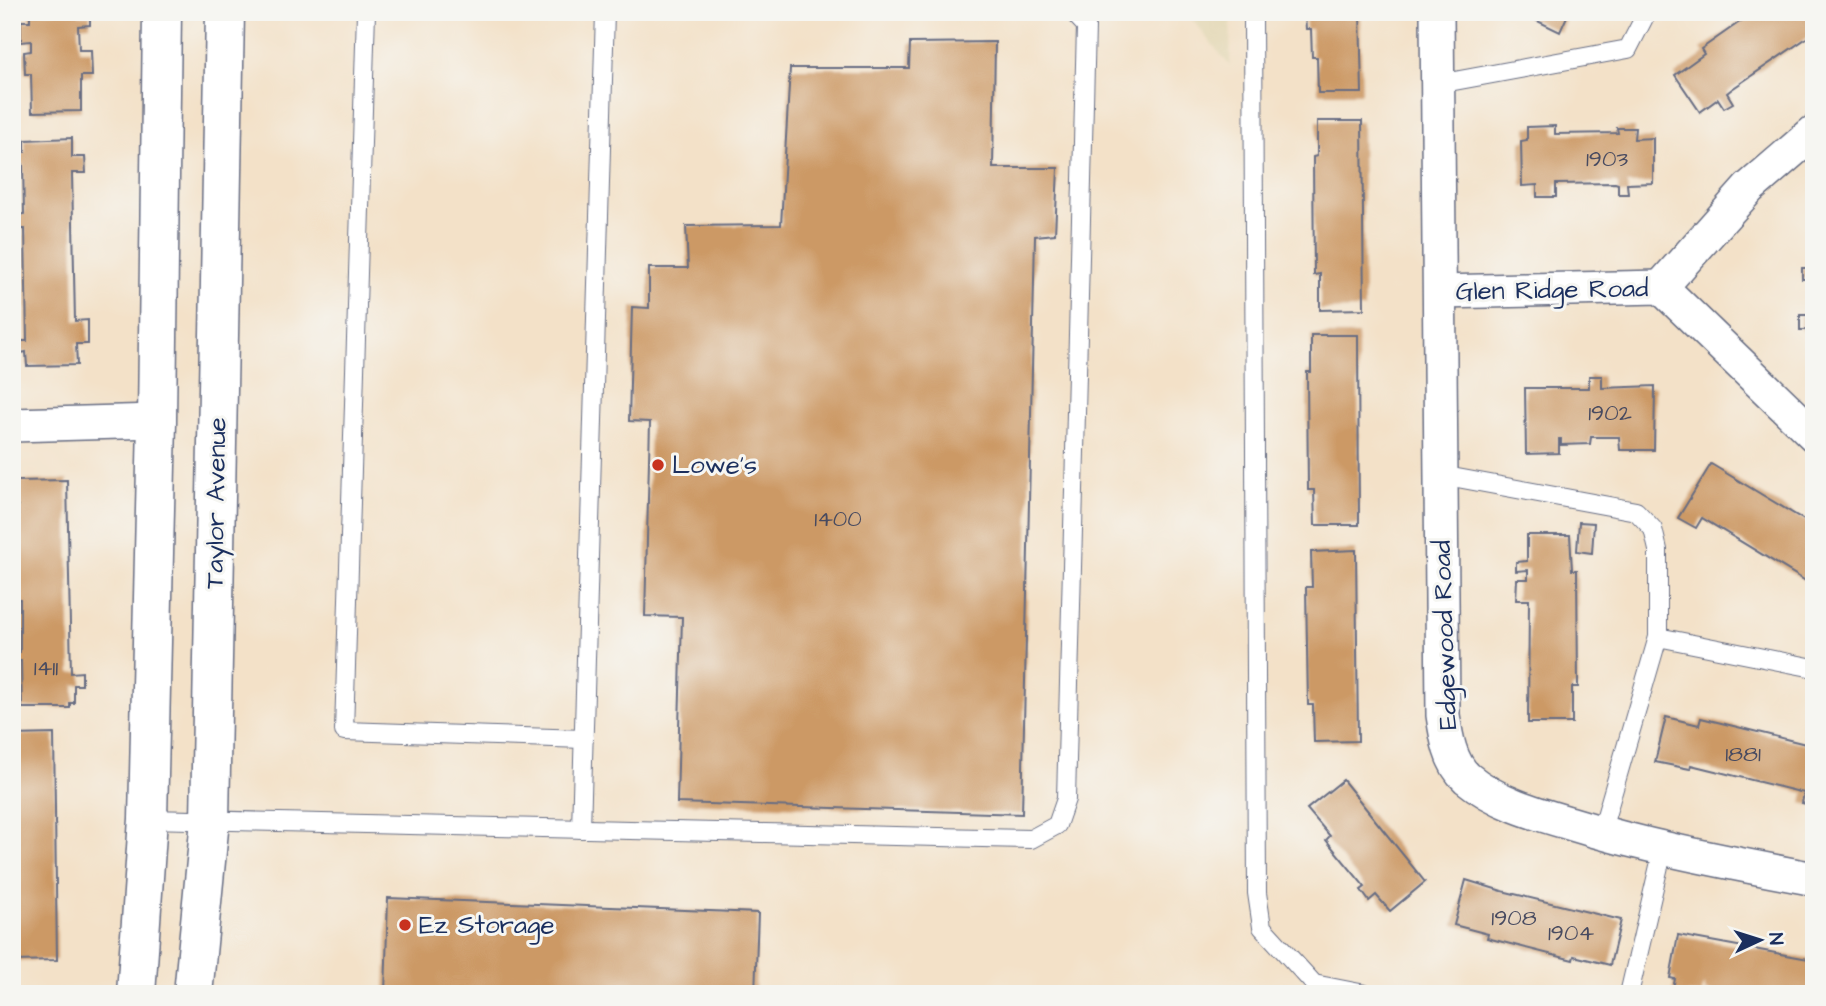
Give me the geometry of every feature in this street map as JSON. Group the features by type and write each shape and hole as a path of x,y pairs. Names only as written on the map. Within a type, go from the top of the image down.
{"main road":[{"path":"136,994 148,819 162,12"},
{"name":"Taylor Avenue","path":"193,994 210,820 225,12"}],"street":[{"name":"Edgewood Road","path":"1437,12 1443,715 1452,755 1465,776 1488,792 1524,809 1663,849 1814,879"},
{"path":"1661,287 1749,188 1814,132"},
{"name":"Glen Ridge Road","path":"1440,292 1661,287 1814,435"},
{"path":"12,425 157,421"}],"lane":[{"path":"366,12 344,731 584,739"},
{"path":"581,829 605,12"},
{"path":"148,819 1031,839 1057,825 1066,799 1086,26 1073,12"},
{"path":"1253,12 1257,893 1262,926 1314,984 1365,994"},
{"path":"1438,84 1628,49 1647,12"},
{"path":"1441,475 1636,511 1653,529 1658,550 1658,637 1601,833"},
{"path":"1658,637 1814,668"},
{"path":"1629,994 1663,849"}],"shaded area":[{"path":"1186,12 1231,12 1230,66"}],"building":[{"path":"30,12 79,12 79,15 90,15 90,25 78,26 79,50 91,50 92,76 81,76 81,111 32,112 31,74 25,74 24,52 31,51 31,41 21,42 21,21 30,21"},
{"path":"1310,12 1360,12 1362,93 1318,93 1317,57 1312,57 1311,29 1306,29 1305,15 1310,15"},
{"path":"1519,12 1569,12 1560,32"},
{"path":"1754,12 1814,12 1814,33 1727,93 1733,103 1724,108 1718,99 1700,112 1675,75 1704,54 1701,49"},
{"path":"995,42 993,168 1058,168 1055,234 1035,236 1022,814 677,803 682,617 645,616 650,422 629,421 632,307 649,308 649,268 688,268 686,226 781,225 790,68 909,68 910,43"},
{"path":"1317,121 1362,121 1364,309 1320,310 1320,274 1314,275 1313,157 1317,156"},
{"path":"1555,126 1555,134 1618,133 1617,128 1635,128 1634,139 1653,138 1653,183 1627,184 1628,194 1618,194 1618,184 1615,183 1556,184 1556,197 1537,197 1537,185 1522,186 1521,141 1527,140 1527,127"},
{"path":"72,138 72,157 85,157 86,173 72,173 75,321 88,320 88,344 76,344 77,365 27,366 26,352 21,353 21,341 27,341 25,229 19,229 18,215 24,214 23,164 19,164 19,152 25,152 25,140"},
{"path":"1802,268 1814,268 1814,279 1802,279"},
{"path":"1800,315 1814,315 1814,330 1800,330"},
{"path":"1311,335 1358,335 1359,525 1315,525 1314,490 1308,490 1307,372 1311,372"},
{"path":"1589,376 1602,376 1602,388 1655,386 1654,450 1620,450 1619,437 1591,437 1590,444 1561,445 1559,439 1559,453 1526,454 1525,388 1589,388"},
{"path":"1711,464 1814,526 1814,586 1702,518 1696,528 1678,518"},
{"path":"67,480 71,673 82,672 82,685 74,685 74,703 70,703 70,708 22,708 21,661 14,661 14,652 20,652 20,599 15,599 14,578 19,578 18,506 12,506 12,494 17,494 17,481"},
{"path":"1579,522 1594,523 1592,553 1577,551"},
{"path":"1527,535 1570,535 1572,570 1577,570 1578,687 1572,687 1572,723 1528,723 1529,600 1516,600 1517,579 1528,579 1528,570 1516,571 1516,562 1527,561"},
{"path":"1356,550 1358,741 1314,742 1313,705 1308,705 1306,587 1312,587 1311,552"},
{"path":"1666,717 1699,725 1701,718 1814,746 1814,795 1810,805 1802,803 1804,793 1691,765 1690,769 1655,762"},
{"path":"54,734 57,960 12,961 12,735"},
{"path":"1343,780 1425,882 1390,911 1376,895 1369,901 1361,890 1365,887 1326,840 1330,836 1307,809"},
{"path":"1466,880 1621,920 1610,965 1574,956 1573,960 1487,938 1488,934 1454,925"},
{"path":"388,898 758,913 755,994 385,994"},
{"path":"1678,935 1814,960 1814,994 1722,994 1705,991 1703,985 1702,994 1672,993 1675,979 1670,978"}],"place":[{"name":"Lowe's","path":"658,465"},
{"name":"Ez Storage","path":"405,925"}]}
